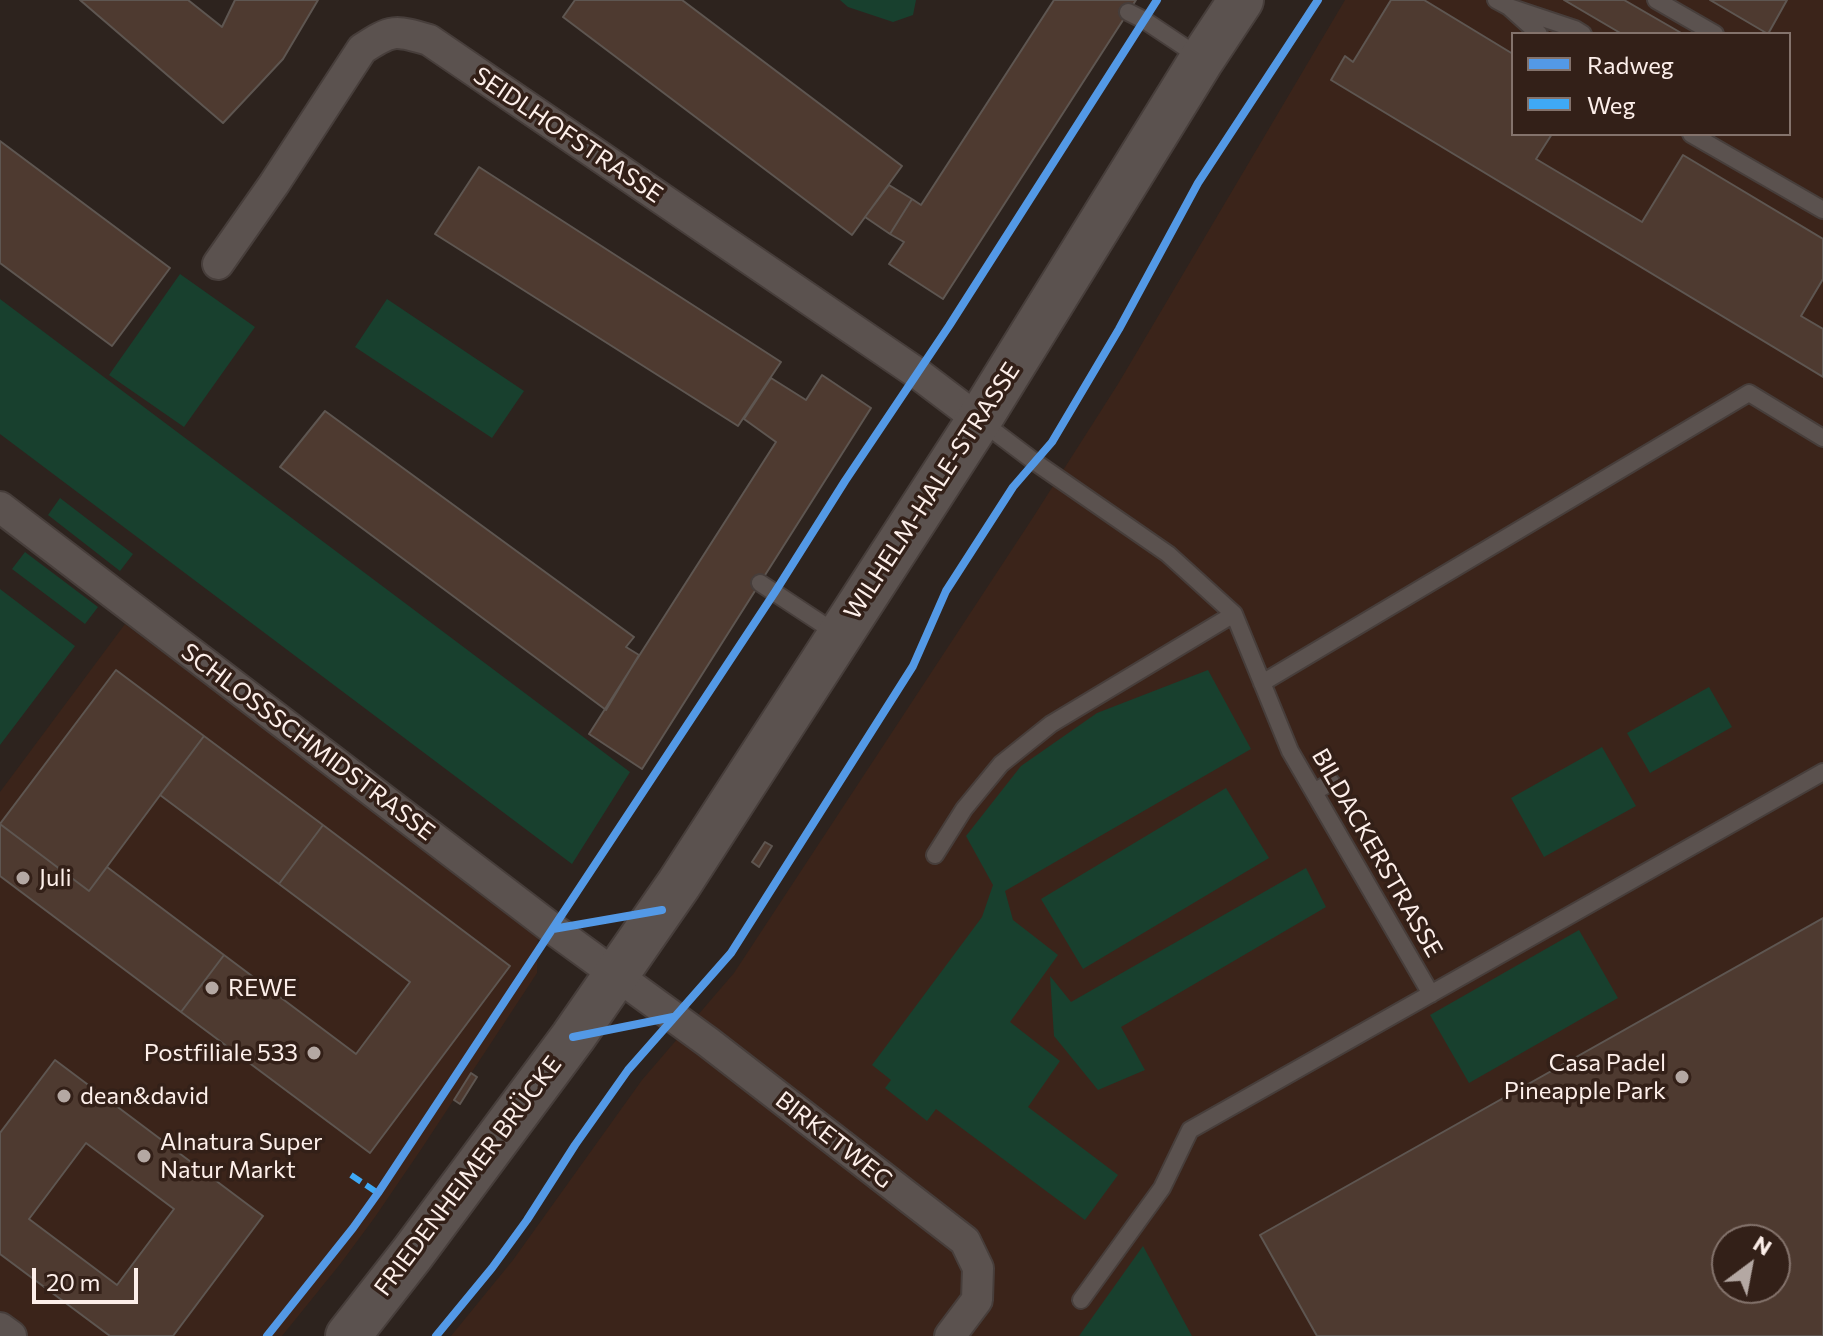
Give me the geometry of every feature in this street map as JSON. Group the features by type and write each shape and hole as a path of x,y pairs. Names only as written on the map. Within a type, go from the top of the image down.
{"main road":[{"name":"WILHELM-HALE-STRASSE","path":"616,976 679,884 979,420 1241,0"},
{"name":"FRIEDENHEIMER BRÜCKE","path":"348,1336 421,1242 616,976"}],"street":[{"name":"SEIDLHOFSTRASSE","path":"218,264 362,49 384,35 403,32 429,40 917,373 979,420"},
{"name":"SCHLOSSSCHMIDSTRASSE","path":"0,507 616,976"},
{"name":"BIRKETWEG","path":"616,976 708,1042 965,1241 978,1268 977,1300 950,1336"},
{"path":"0,1328 11,1336"}],"lane":[{"path":"1656,0 1712,32"},
{"path":"1502,4 1537,32"},
{"path":"1502,4 1580,32"},
{"path":"1128,12 1202,59"},
{"path":"1694,136 1823,210"},
{"path":"1262,683 1749,393 1823,438"},
{"name":"BILDACKERSTRASSE","path":"979,420 1168,554 1234,614 1290,751 1431,994 1823,772"},
{"path":"760,583 840,636"},
{"path":"935,855 964,809 1001,764 1051,724 1234,614"},
{"path":"1314,792 1331,782"},
{"path":"1081,1300 1162,1188 1190,1130 1431,994"}],"shaded area":[{"path":"1345,0 1823,0 1823,1336 451,1336 513,1260 642,1080 734,973 1118,384"},
{"path":"125,624 538,934 537,973 375,1217 282,1336 0,1336 0,792"}],"green space":[{"path":"840,0 916,0 913,15 893,22 848,7"},
{"path":"180,274 255,327 184,427 109,375"},
{"path":"0,299 630,772 572,864 0,434"},
{"path":"387,299 524,391 492,438 355,347"},
{"path":"60,498 133,554 120,571 48,515"},
{"path":"25,552 98,607 85,624 12,569"},
{"path":"0,589 75,646 0,745"},
{"path":"1208,670 1251,749 1005,891 1013,920 1058,955 1010,1022 1060,1061 1028,1107 1118,1175 1085,1220 936,1109 927,1121 885,1088 891,1080 872,1065 982,917 993,885 966,836 1021,766 1097,713"},
{"path":"1709,687 1732,727 1650,773 1627,733"},
{"path":"1602,747 1636,806 1544,857 1511,798"},
{"path":"1226,788 1269,858 1083,969 1041,899"},
{"path":"1306,868 1326,907 1121,1027 1145,1070 1098,1090 1054,1036 1050,976 1071,1002"},
{"path":"1579,930 1618,998 1469,1083 1430,1015"},
{"path":"1143,1246 1192,1336 1079,1336"}],"building":[{"path":"80,0 188,0 222,27 235,0 318,0 283,59 223,123"},
{"path":"575,0 682,0 902,166 852,235 563,17"},
{"path":"1054,0 1136,0 943,299 889,264 904,242 890,234 912,199 921,205"},
{"path":"1391,0 1424,0 1511,53 1511,136 1551,136 1536,159 1642,222 1683,155 1823,239 1823,279 1801,316 1823,329 1823,377 1331,80 1345,56 1353,62"},
{"path":"1564,0 1624,0 1680,32 1619,32"},
{"path":"1710,0 1787,0 1769,32"},
{"path":"0,141 170,268 112,346 0,263"},
{"path":"479,167 781,362 738,426 435,234"},
{"path":"889,185 912,199 890,234 865,217"},
{"path":"822,375 871,408 642,769 589,734 776,442 744,419 771,378 806,400"},
{"path":"325,411 634,637 626,647 639,655 606,710 280,467"},
{"path":"116,670 204,736 89,891 0,824"},
{"path":"204,736 323,825 279,884 160,795"},
{"path":"0,824 89,891 107,867 224,955 181,1012 0,876"},
{"path":"323,825 510,966 370,1153 181,1012 224,955 356,1054 410,982 279,884"},
{"path":"765,842 772,846 759,867 752,862"},
{"name":"Casa Padel Pineapple Park","path":"1823,918 1823,1336 1317,1336 1260,1235"},
{"path":"55,1060 263,1216 173,1336 110,1336 0,1254 0,1133","holes":["86,1143 174,1209 117,1285 29,1219"]},
{"path":"471,1073 477,1077 460,1104 454,1100"}],"marked path":[{"path":"351,1175 378,1193"}],"cycle path":[{"path":"267,1336 378,1193 949,326 1157,0"},
{"path":"436,1336 527,1220 628,1070 731,953 913,666 946,591 1013,487 1052,442 1119,329 1198,183 1318,0"},
{"path":"553,929 662,910"},
{"path":"573,1037 673,1017"}],"place":[{"name":"Juli","path":"23,878"},
{"name":"REWE","path":"212,988"},
{"name":"Postfiliale 533","path":"314,1053"},
{"name":"Casa Padel Pineapple Park","path":"1682,1077"},
{"name":"dean&david","path":"64,1096"},
{"name":"Alnatura Super Natur Markt","path":"144,1156"}]}
